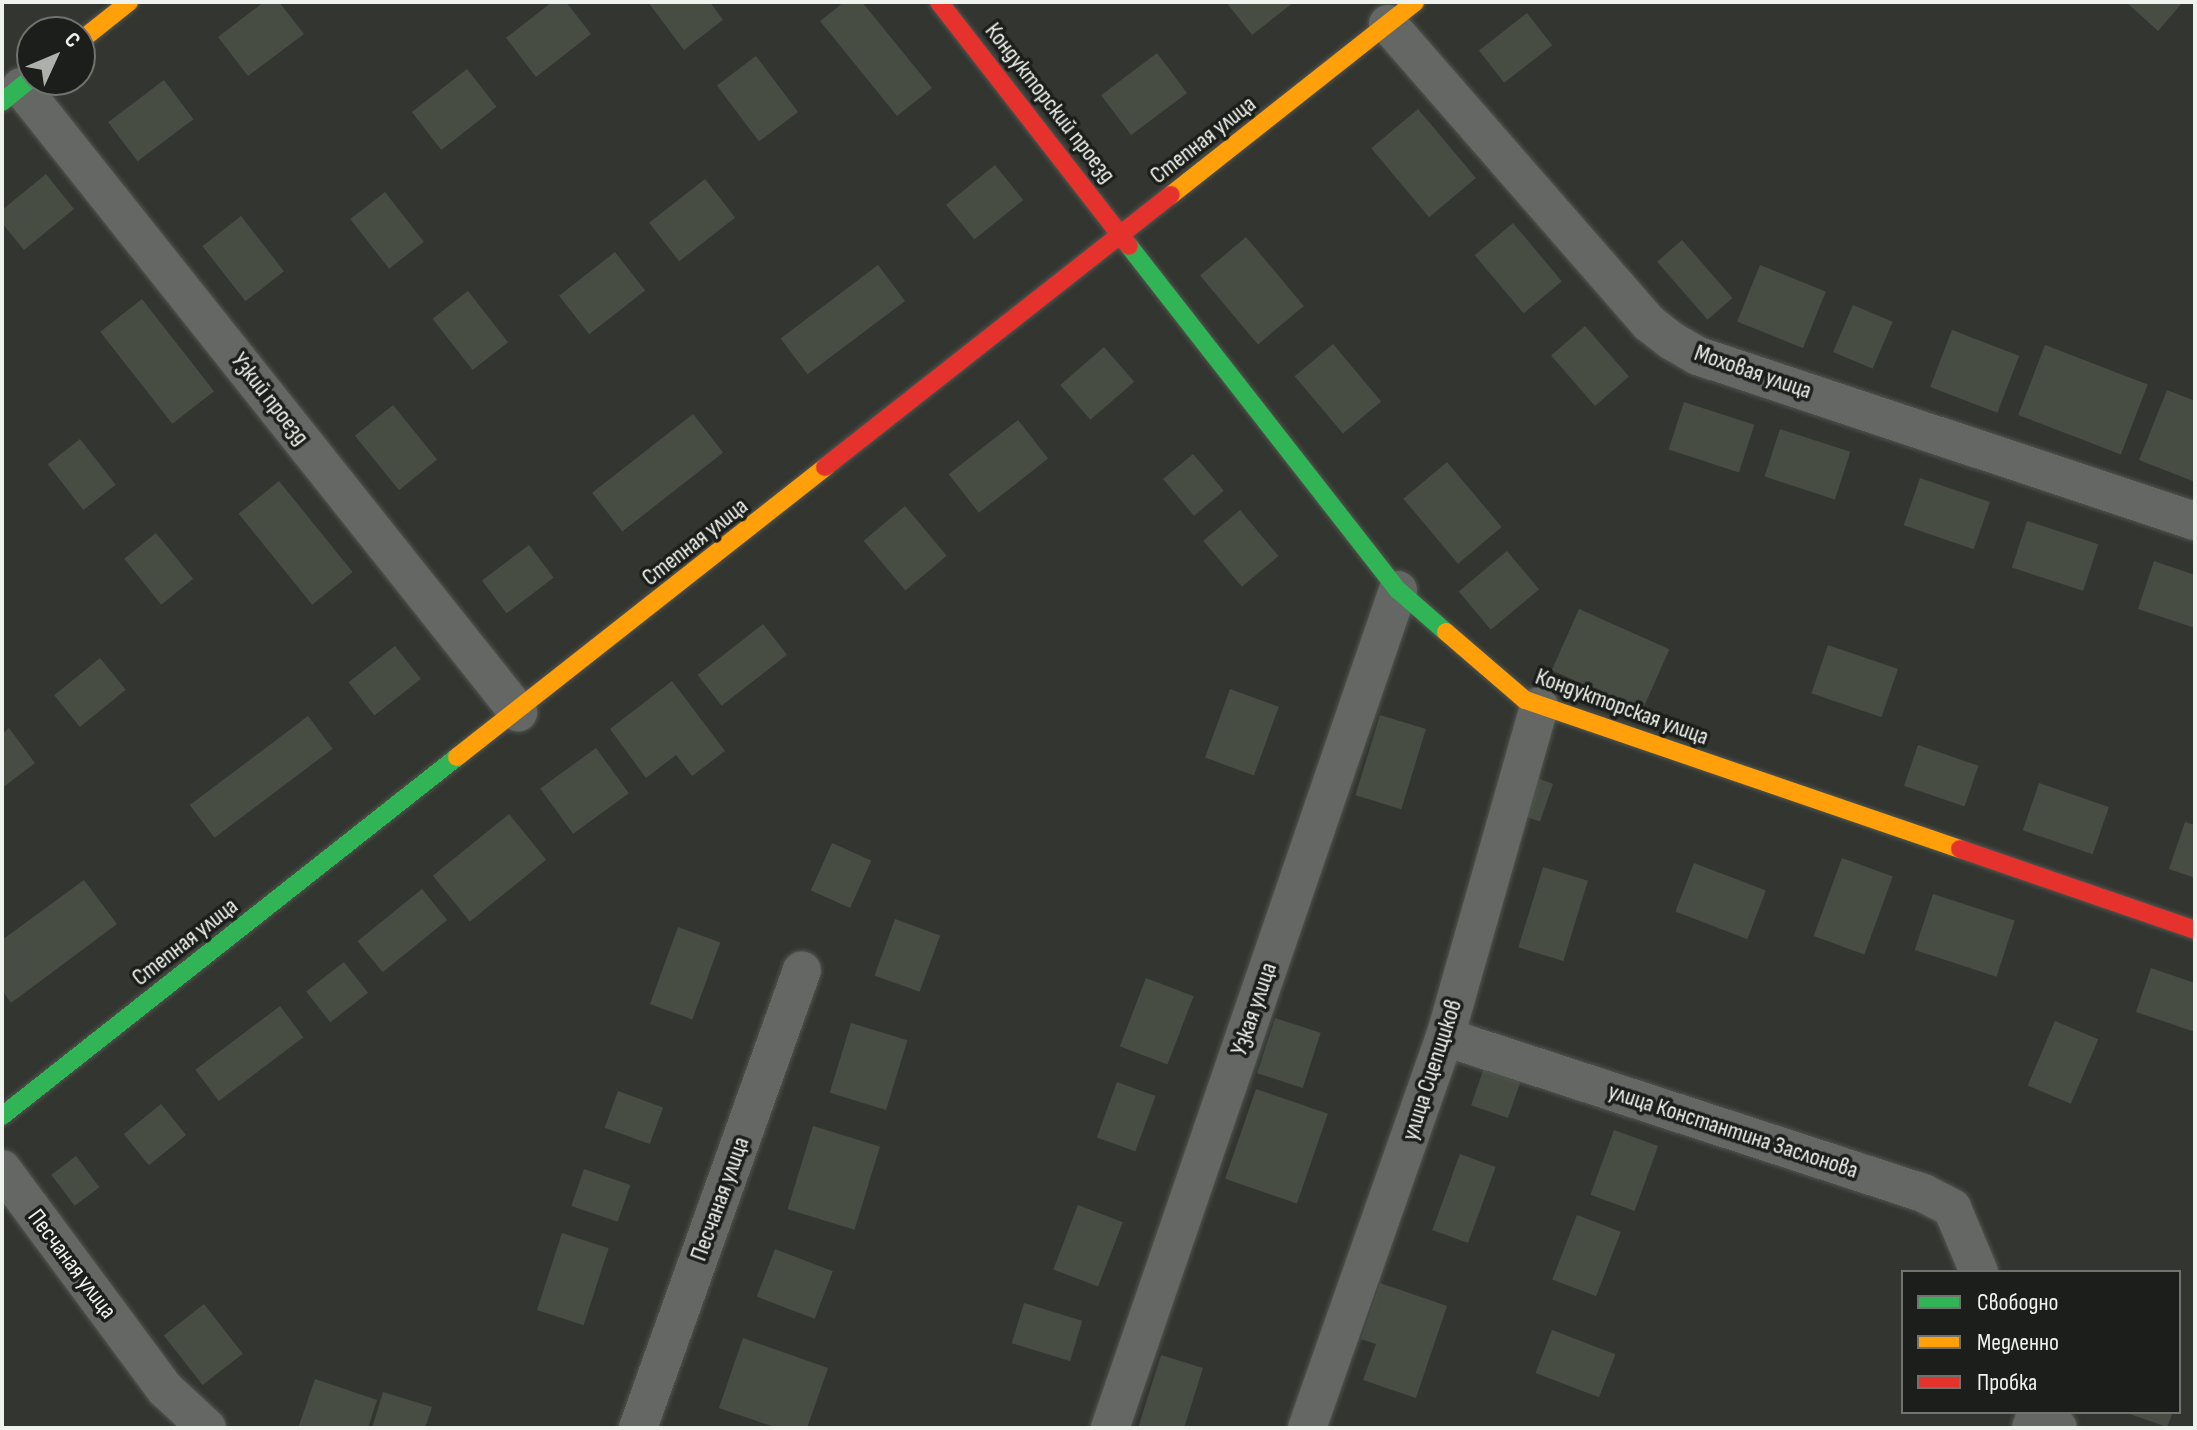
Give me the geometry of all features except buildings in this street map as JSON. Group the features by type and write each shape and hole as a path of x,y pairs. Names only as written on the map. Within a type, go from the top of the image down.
{"street":[{"path":"96,28 129,2"},
{"name":"Кондукторский проезд","path":"939,2 1122,234"},
{"name":"Степная улица","path":"2,1116 1401,13"},
{"name":"Моховая улица","path":"1401,13 1641,314 1672,341 1698,356 2195,521"},
{"name":"Узкий проезд","path":"24,96 518,712"},
{"name":"Кондукторская улица","path":"1122,234 1398,590 1470,657 1539,706 2195,930"},
{"name":"Узкая улица","path":"1110,1428 1398,590"},
{"name":"улица Сцепщиков","path":"1307,1428 1445,1037 1539,706"},
{"name":"Песчаная улица","path":"638,1428 802,970"},
{"name":"улица Константина Заслонова","path":"1445,1037 1923,1193 1952,1208 1978,1270"},
{"name":"Песчаная улица","path":"2,1169 165,1389 207,1428"}],"traffic: fast":[{"path":"2,102 16,91"},
{"path":"1129,246 1398,590 1446,632"},
{"path":"2,1116 457,757"}],"traffic: slow":[{"path":"96,28 129,2"},
{"path":"1171,195 1415,2"},
{"path":"457,757 825,467"},
{"path":"1446,632 1525,700 1960,849"}],"traffic: jam":[{"path":"939,2 1129,246"},
{"path":"825,467 1171,195"},
{"path":"1960,849 2195,930"}]}
